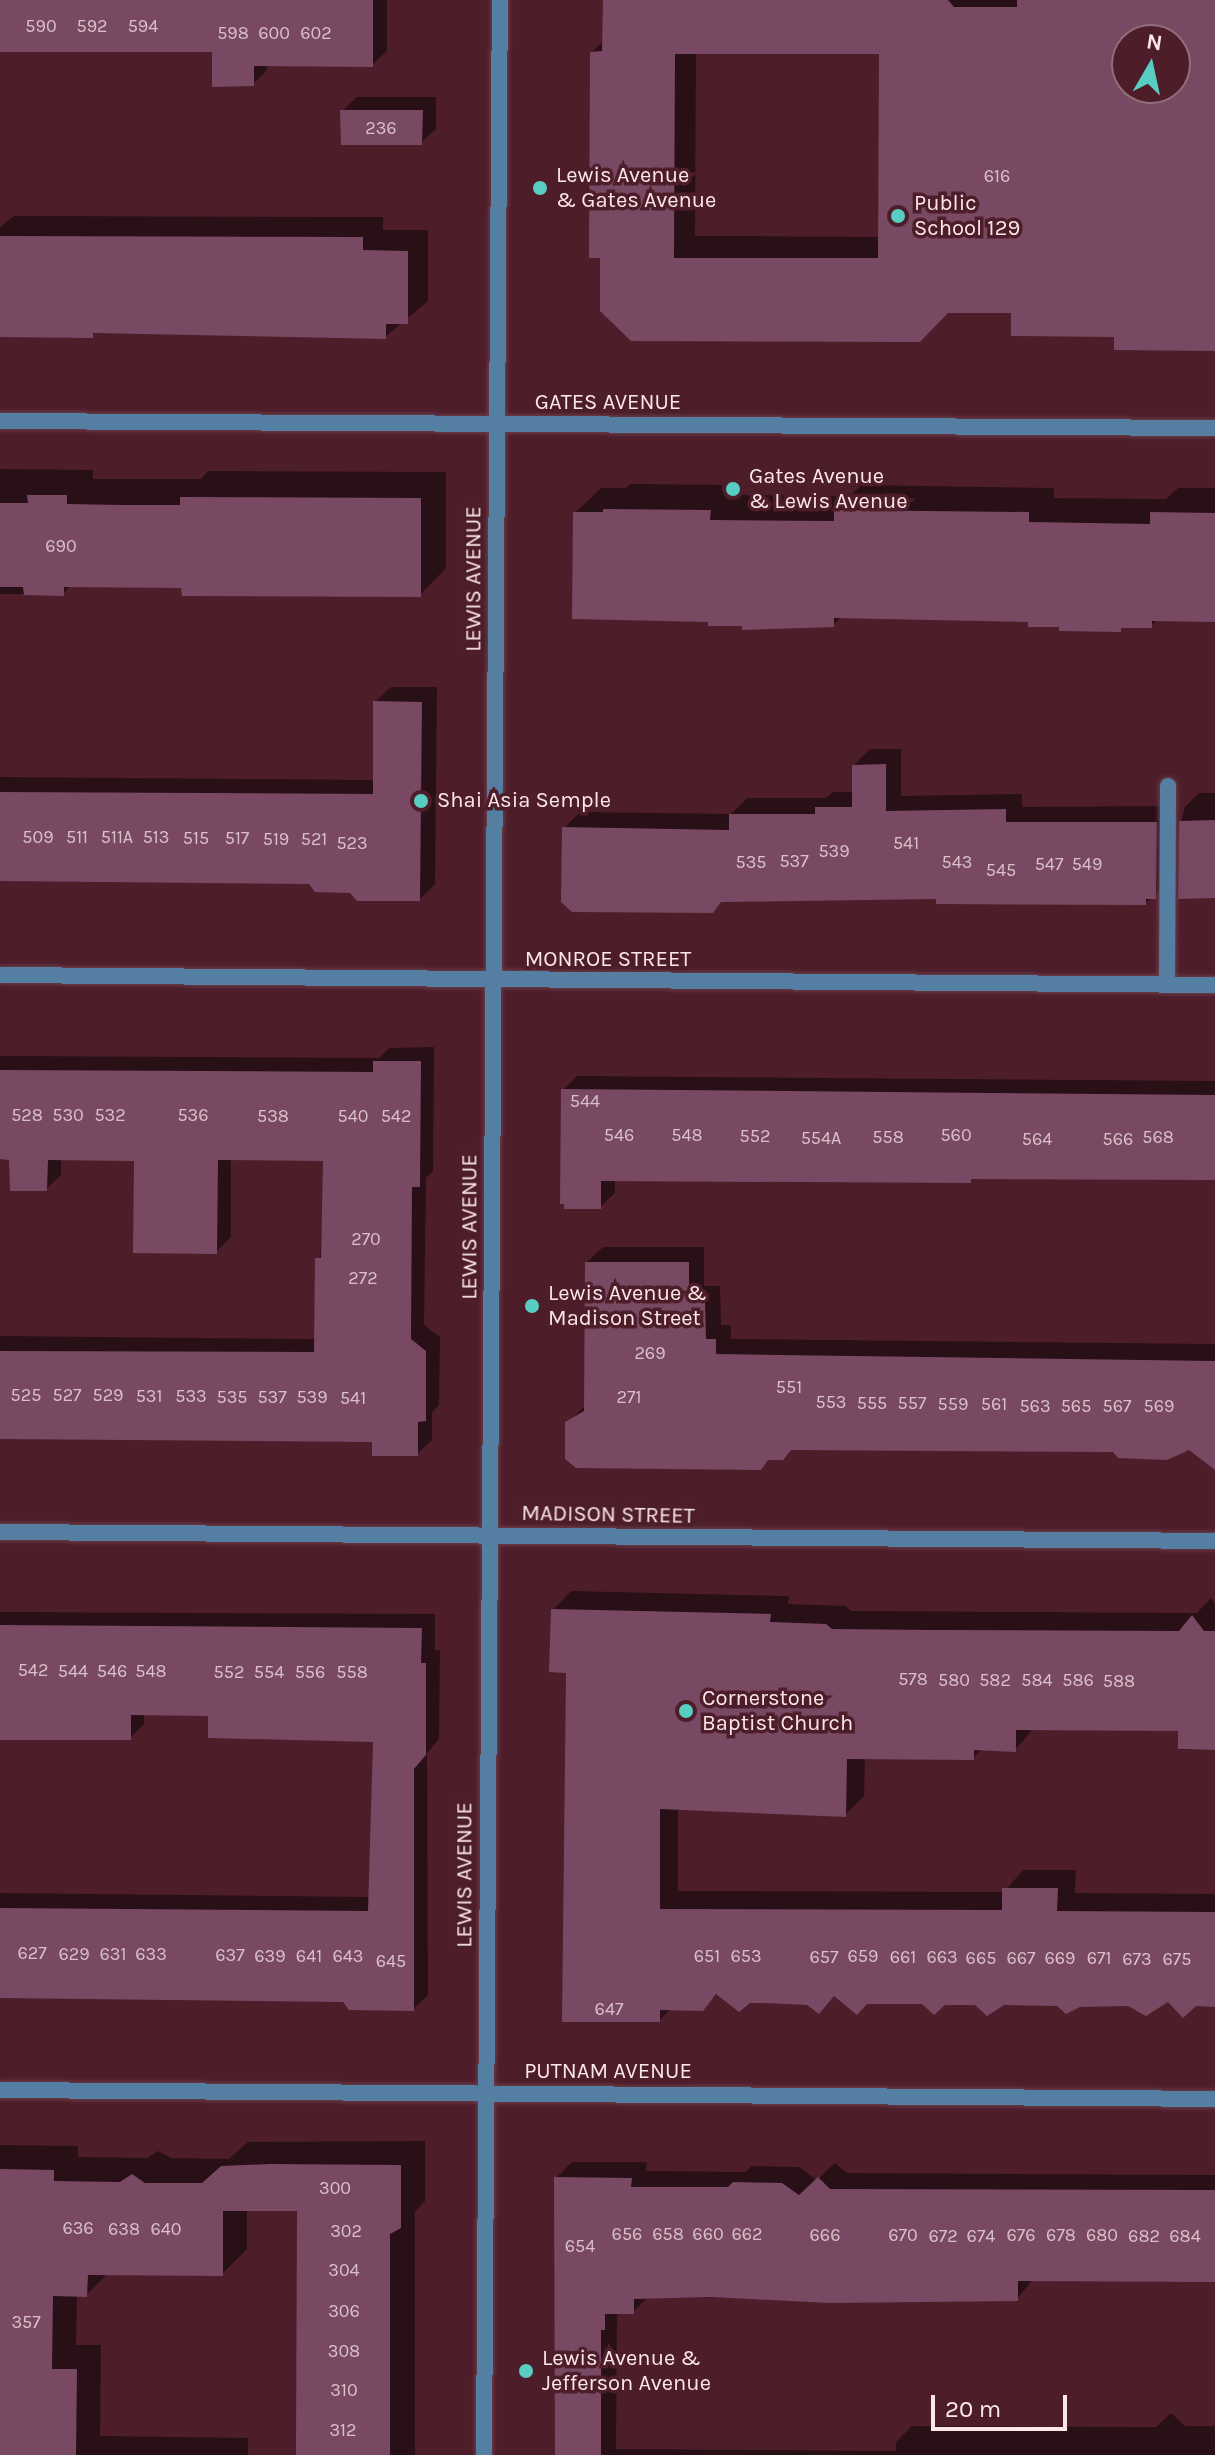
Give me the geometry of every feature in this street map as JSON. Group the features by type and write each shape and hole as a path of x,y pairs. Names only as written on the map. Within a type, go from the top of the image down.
{"street":[{"name":"LEWIS AVENUE","path":"484,2455 500,0"},
{"name":"GATES AVENUE","path":"0,421 1215,428"},
{"path":"1167,985 1168,786"},
{"name":"MONROE STREET","path":"0,975 1215,985"},
{"name":"MADISON STREET","path":"0,1532 1215,1541"},
{"name":"PUTNAM AVENUE","path":"0,2090 1215,2099"}],"building":[{"path":"0,0 373,0 373,67 254,66 254,86 212,87 212,52 0,52"},
{"name":"Public School 129","path":"603,0 948,0 954,7 1017,7 1017,0 1215,0 1215,351 1114,350 1114,337 1011,336 1011,313 948,313 920,342 631,341 600,311 600,258 589,258 590,52 602,51","holes":["675,54 879,54 878,258 674,258"]},
{"path":"340,110 423,110 422,145 341,145"},
{"path":"0,236 363,237 363,250 408,251 408,324 386,324 386,339 93,333 93,338 0,337"},
{"path":"27,495 67,495 67,504 123,505 180,505 180,497 421,498 421,597 182,596 181,588 64,587 64,596 24,595 23,587 0,587 0,503 28,503"},
{"path":"603,509 711,510 710,520 834,521 834,510 1029,512 1029,522 1150,524 1150,512 1215,513 1215,622 1152,621 1152,628 1121,628 1121,632 1059,631 1059,627 1028,627 1028,622 834,618 834,627 742,630 742,626 708,626 708,622 572,619 573,512 603,512"},
{"path":"373,701 422,702 420,901 357,901 350,893 315,892 309,884 0,881 0,792 373,794"},
{"path":"886,764 886,811 1006,809 1006,822 1157,822 1156,899 1146,899 1146,905 936,904 936,899 721,902 713,913 572,912 561,902 562,827 729,830 729,814 815,814 815,807 852,807 852,765"},
{"path":"1215,820 1215,898 1178,899 1179,821"},
{"path":"373,1061 421,1061 420,1187 412,1187 411,1339 426,1351 426,1421 418,1422 418,1456 372,1456 372,1442 0,1439 0,1351 314,1352 315,1258 321,1258 323,1161 218,1160 217,1254 133,1253 134,1161 48,1160 47,1191 10,1191 9,1160 0,1159 0,1070 373,1072"},
{"path":"561,1089 1215,1095 1215,1180 971,1179 971,1183 601,1181 601,1209 564,1209 564,1204 560,1204"},
{"path":"585,1262 689,1262 689,1301 705,1301 706,1339 716,1339 716,1354 1215,1361 1215,1470 1189,1450 1167,1460 1118,1458 1113,1452 791,1450 783,1460 768,1460 761,1470 576,1468 565,1459 565,1422 584,1411"},
{"path":"551,1609 771,1614 770,1622 826,1624 832,1629 934,1630 1179,1631 1192,1615 1204,1631 1215,1631 1215,1750 1178,1749 1178,1731 1016,1730 1016,1752 974,1750 974,1760 847,1759 846,1817 660,1809 660,1909 1002,1910 1002,1888 1058,1888 1057,1911 1215,1912 1215,2007 1196,2006 1183,2018 1168,2002 1146,2016 1128,2006 1080,2007 1066,2014 1057,2006 1004,2005 987,2016 975,2005 945,2005 934,2015 922,2004 867,2004 857,2015 834,1996 819,2014 807,2005 764,2003 750,2003 739,2012 716,1994 703,2011 660,2010 660,2022 562,2022 566,1673 549,1672"},
{"path":"0,1625 422,1628 421,1663 426,1663 426,1755 414,1769 414,2011 349,2010 343,2002 0,1998 0,1908 368,1911 373,1742 208,1738 208,1716 131,1715 131,1740 0,1740"},
{"path":"401,2165 401,2228 390,2234 390,2455 296,2455 297,2211 223,2211 223,2276 88,2275 87,2297 53,2296 52,2369 77,2369 76,2455 0,2455 0,2169 54,2170 54,2181 120,2182 132,2174 145,2183 202,2183 221,2166"},
{"path":"554,2177 632,2178 631,2187 728,2187 733,2182 782,2183 799,2195 818,2177 830,2189 1215,2190 1215,2282 1018,2281 1018,2301 829,2303 711,2297 634,2299 634,2314 605,2314 605,2330 601,2330 601,2455 555,2455"}],"place":[{"name":"Lewis Avenue & Gates Avenue","path":"540,188"},
{"name":"Public School 129","path":"898,216"},
{"name":"Gates Avenue & Lewis Avenue","path":"733,489"},
{"name":"Shai Asia Semple","path":"421,801"},
{"name":"Lewis Avenue & Madison Street","path":"532,1306"},
{"name":"Cornerstone Baptist Church","path":"686,1711"},
{"name":"Lewis Avenue & Jefferson Avenue","path":"526,2371"}]}
